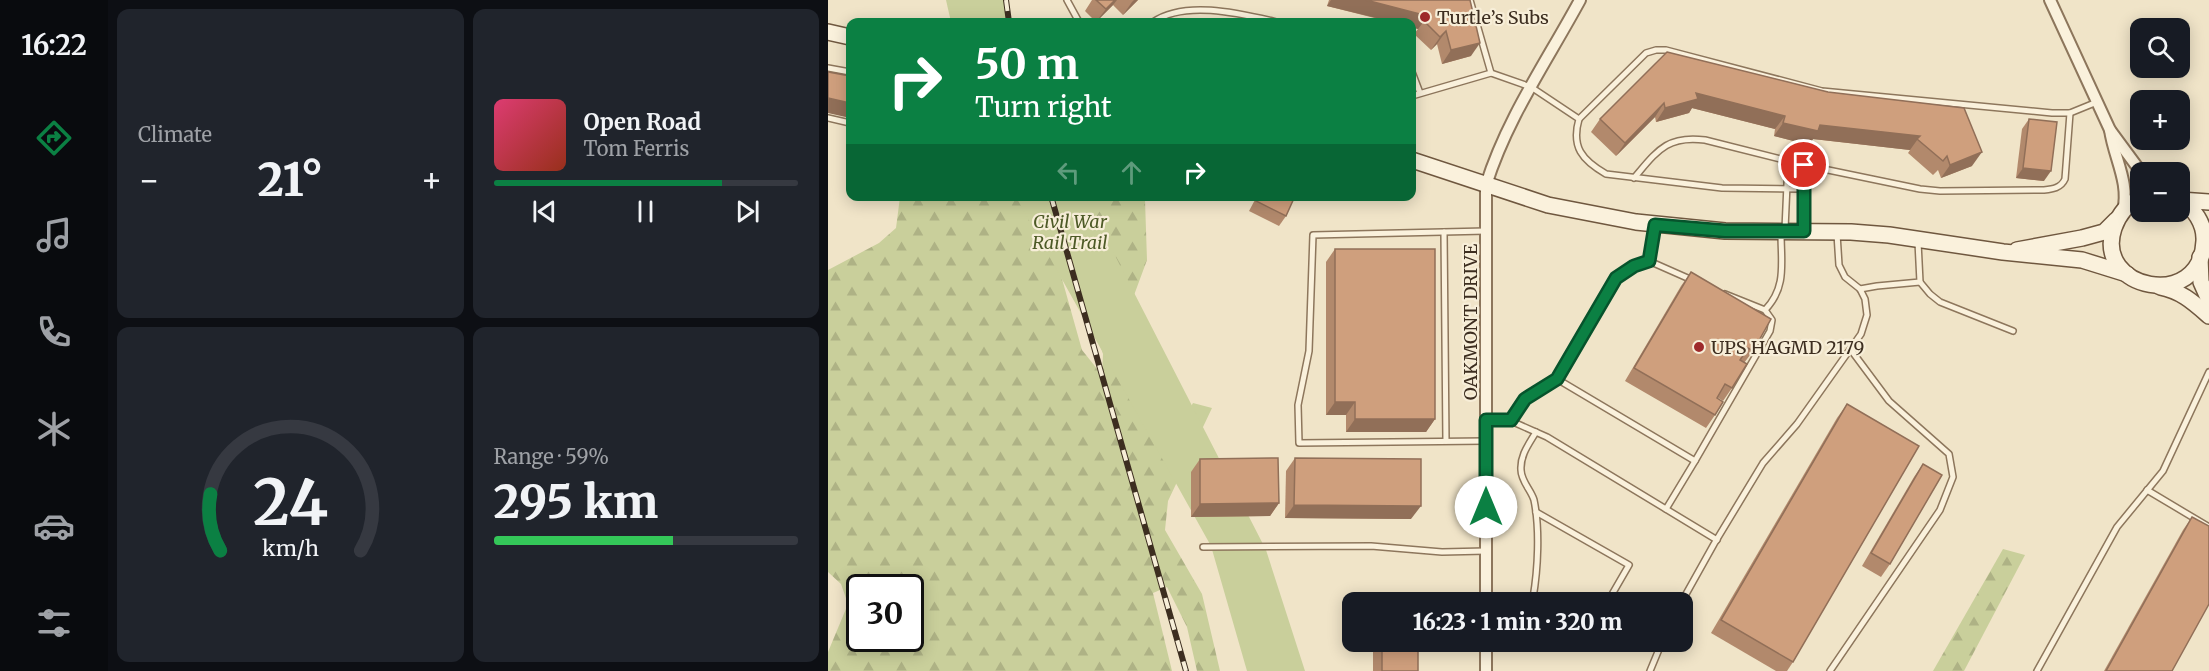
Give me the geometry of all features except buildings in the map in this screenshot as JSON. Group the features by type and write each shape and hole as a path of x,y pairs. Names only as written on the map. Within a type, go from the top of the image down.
{"main road":[{"path":"828,32 846,35"},
{"path":"1416,161 1558,207 1655,225 1725,231 1836,232 1918,238 2003,252 2082,260 2127,274"},
{"path":"2190,201 2209,202"},
{"path":"2003,252 2103,232 2130,204"},
{"path":"2190,208 2201,225 2204,240 2201,282 2209,300"},
{"path":"2120,215 2112,233 2112,248 2117,262 2127,274 2140,283 2183,294 2209,316"},
{"path":"2154,286 2170,285 2184,279 2195,268 2204,253"}],"street":[{"name":"OAKMONT DRIVE","path":"1486,592 1486,185 1494,158 1506,132 1580,0"},
{"path":"2050,0 2110,130 2134,162"},
{"path":"2110,130 2125,189 2120,215"},
{"path":"1486,652 1486,671"}],"lane":[{"path":"1470,0 1491,73"},
{"path":"1069,1 1077,18"},
{"path":"1158,18 1166,11 1190,4 1204,4 1260,18"},
{"path":"1802,189 1722,188 1606,174 1582,155 1577,147 1575,133 1579,119 1646,53 1656,50 1666,50 1822,90 2070,114 2097,102"},
{"path":"828,68 846,71"},
{"path":"1416,94 1491,73 1531,87 1579,119"},
{"path":"1416,82 1420,93"},
{"path":"1634,178 1657,151 1668,144 1690,138 1788,162 1920,189 1940,191 2044,190 2063,184 2065,179 2070,114"},
{"path":"828,118 846,122"},
{"path":"1765,310 1773,302 1781,286 1788,162"},
{"path":"1804,165 1802,189 1804,231"},
{"path":"1649,261 1655,225"},
{"path":"1486,231 1313,235 1309,351 1298,405 1299,443 1486,441"},
{"path":"1444,232 1446,441"},
{"path":"1688,592 1763,463 1797,424 1861,334 1867,315 1865,300 1860,290 1845,277 1839,265 1836,232"},
{"path":"1918,238 1920,282 1930,294 1940,302 2013,332"},
{"path":"1511,420 1525,399 1557,379 1616,278 1634,266 1649,261 1701,284"},
{"path":"1860,290 1877,285 1920,282"},
{"path":"1666,509 1770,331 1772,320 1765,310 1722,293"},
{"path":"1830,671 1940,510 1953,477 1949,454 1889,401 1851,350"},
{"path":"2037,671 2117,527 2163,471 2209,372"},
{"path":"1557,379 1695,461"},
{"path":"1486,420 1511,420 1547,437 1717,540"},
{"path":"1534,592 1538,570 1536,512 1533,497 1521,473 1521,457 1536,432"},
{"path":"2147,490 2209,527"},
{"path":"1536,512 1629,565 1613,592"},
{"path":"1203,547 1371,546 1442,552 1486,551"},
{"path":"1650,671 1658,652"}],"green space":[{"path":"946,0 1006,0 1010,18 950,18"},
{"path":"899,201 1040,201 1082,350 1102,375 1103,354 1055,201 1145,201 1147,260 1123,325 1182,422 1193,403 1212,408 1168,501 1165,530 1202,594 1220,671 1197,671 1187,627 1167,587 1153,593 1172,671 828,671 828,652 846,609 846,652 924,652 924,574 846,574 846,598 841,584 828,572 828,270 879,243 896,228"},
{"name":"Civil War Rail Trail","path":"1018,201 1087,201 1266,550 1305,671 1247,671 1211,546"},
{"path":"2003,549 2025,555 1964,671 1933,671"}],"railway":[{"path":"1006,0 1008,18"},
{"path":"1052,201 1186,671"}],"place":[{"name":"Turtle’s Subs","path":"1425,17"},
{"name":"UPS HAGMD 2179","path":"1699,347"}],"route":[{"path":"1486,507 1486,420 1511,420 1525,399 1557,379 1616,278 1634,266 1649,261 1655,225 1725,231 1804,231 1802,189 1804,165"}]}
